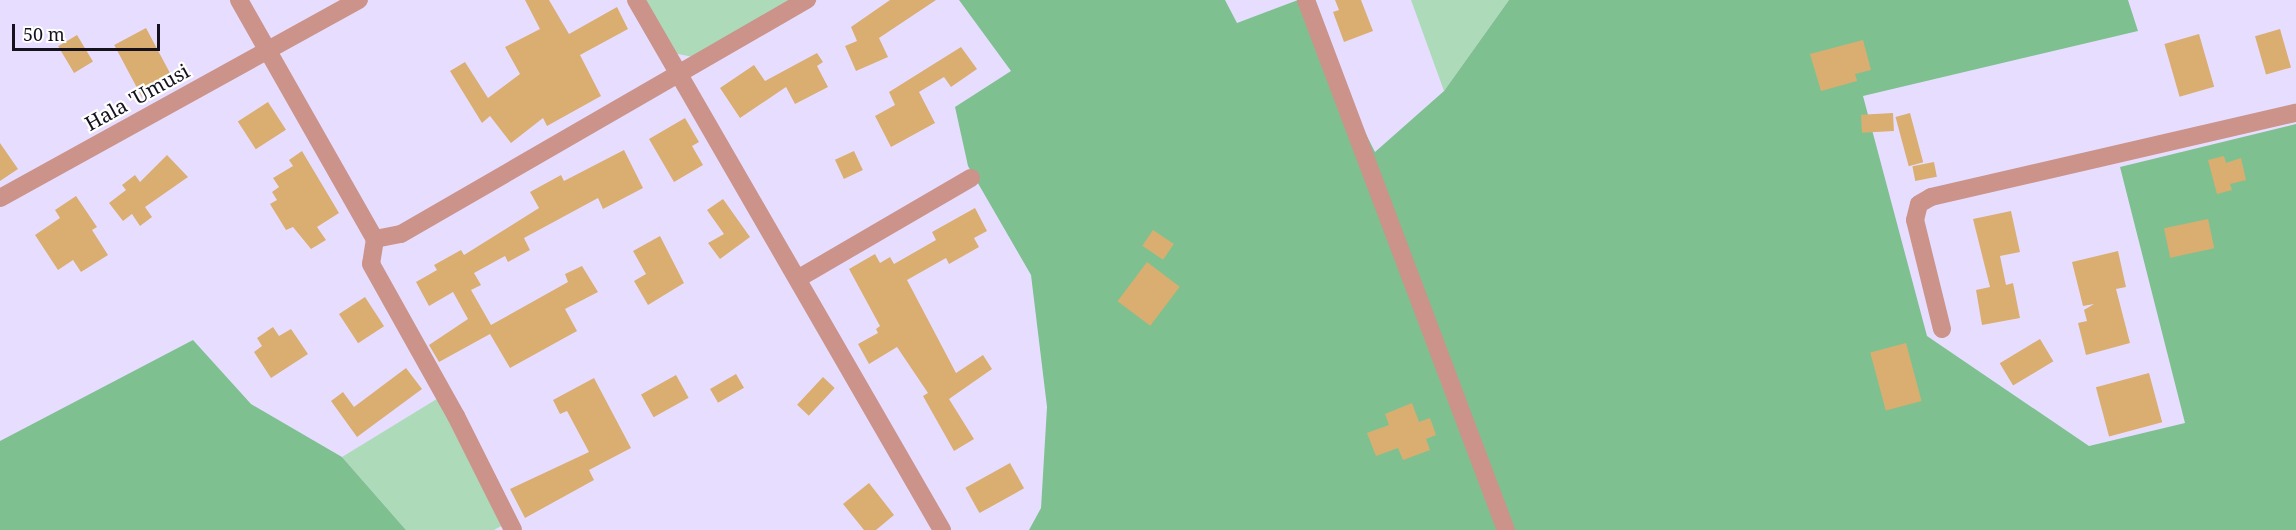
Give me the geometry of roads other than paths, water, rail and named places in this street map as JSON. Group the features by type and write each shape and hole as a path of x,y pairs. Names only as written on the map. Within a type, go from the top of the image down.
{"street":[{"path":"239,0 270,49 375,238 371,264 456,416 513,530"},
{"name":"Hala 'Umusi","path":"0,198 359,0"},
{"path":"636,0 676,74 799,278 942,530"},
{"path":"375,238 401,234 807,0"},
{"path":"1306,0 1506,530"},
{"path":"1942,329 1915,219 1919,204 1931,196 2296,113"},
{"path":"799,278 970,178"}]}
